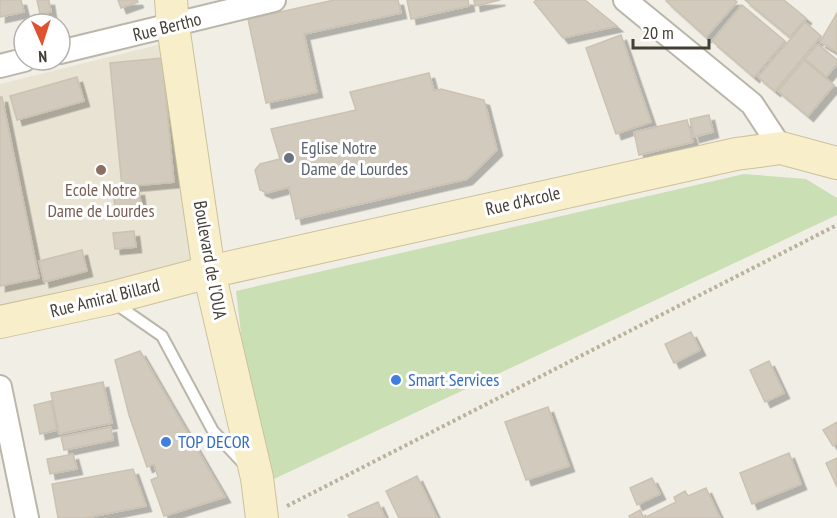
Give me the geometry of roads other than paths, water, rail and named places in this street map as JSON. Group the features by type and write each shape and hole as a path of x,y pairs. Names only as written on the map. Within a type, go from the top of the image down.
{"street":[{"name":"Rue Bertho","path":"72,48 172,13 274,0"},
{"path":"625,0 752,104 781,148"},
{"name":"Boulevard de l'OUA","path":"172,13 209,272 257,478 273,513"},
{"name":"Rue d'Arcole","path":"209,272 678,165 736,154 781,148 837,163"},
{"name":"Rue Amiral Billard","path":"0,322 107,299 209,272"},
{"path":"0,387 27,518"}],"lane":[{"path":"107,299 162,336 213,431 257,478"}],"place":[{"name":"Eglise Notre Dame de Lourdes","path":"289,158"},
{"name":"Ecole Notre Dame de Lourdes","path":"101,170"},
{"name":"Smart Services","path":"396,380"},
{"name":"TOP DECOR","path":"166,442"}]}
